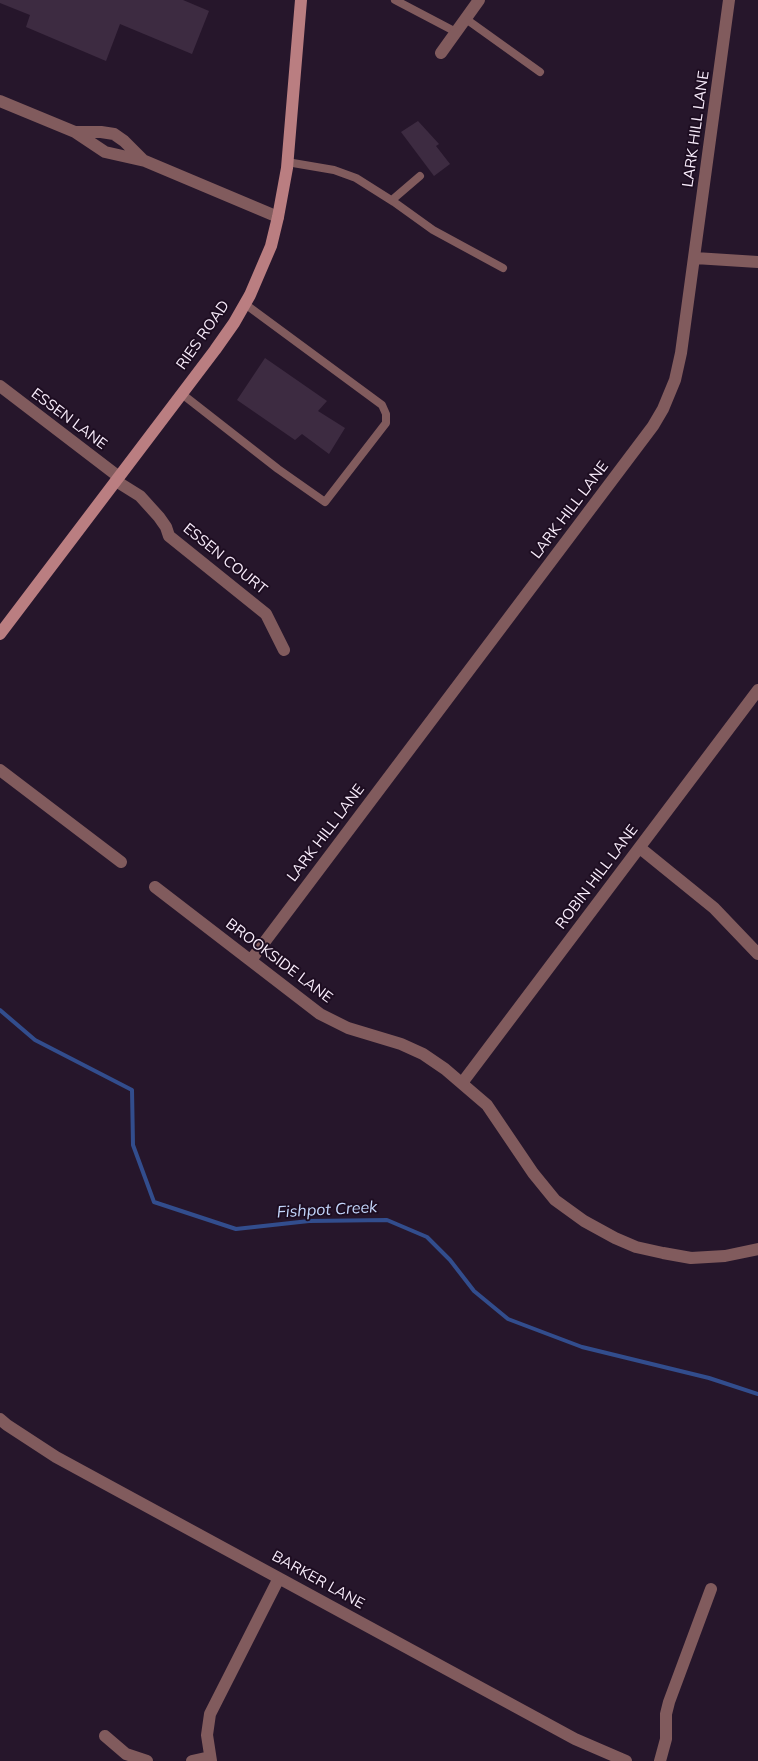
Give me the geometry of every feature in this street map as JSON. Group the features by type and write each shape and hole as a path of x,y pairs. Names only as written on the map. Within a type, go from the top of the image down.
{"street":[{"name":"RIES ROAD","path":"0,634 215,350 245,304 264,266 278,217 287,162 301,0"},
{"path":"440,53 479,0"},
{"name":"LARK HILL LANE","path":"251,960 653,426 663,409 675,380 681,353 729,0"},
{"path":"0,101 74,132 106,152 145,162 278,217"},
{"path":"74,132 114,134 124,141 145,162"},
{"path":"695,258 758,262"},
{"name":"ESSEN LANE","path":"0,386 117,479"},
{"name":"ESSEN COURT","path":"117,479 140,496 162,522 169,536 266,614 284,650"},
{"name":"ROBIN HILL LANE","path":"462,1083 758,690"},
{"path":"0,770 121,862"},
{"path":"640,848 714,908 758,954"},
{"name":"BROOKSIDE LANE","path":"155,887 320,1014 348,1028 401,1044 423,1054 462,1083 487,1105 533,1173 555,1200 584,1221 629,1244 691,1258 725,1256 758,1249"},
{"name":"BARKER LANE","path":"0,1419 7,1426 56,1457 575,1738 626,1761"},
{"path":"192,1761 211,1759 207,1735 210,1714 279,1578"},
{"path":"660,1761 666,1739 666,1714 669,1702 711,1589"},
{"path":"105,1736 126,1754 147,1761"}],"lane":[{"path":"395,0 456,32"},
{"path":"466,19 540,72"},
{"path":"287,162 341,172 356,178 392,200 433,230 503,268"},
{"path":"392,200 420,176"},
{"path":"182,394 278,469 325,502 386,423 386,414 382,405 245,304"}],"building":[{"path":"0,0 183,0 209,11 192,54 120,24 106,61 26,27 30,15 0,3"},
{"path":"418,121 439,144 436,146 450,164 434,176 401,132"},
{"path":"265,358 327,401 318,411 345,428 329,454 302,434 295,440 237,400"}],"waterway":[{"name":"Fishpot Creek","path":"0,1010 35,1040 132,1090 133,1145 154,1202 236,1229 309,1221 387,1220 427,1237 450,1260 474,1291 508,1319 582,1347 709,1378 758,1394"}]}
